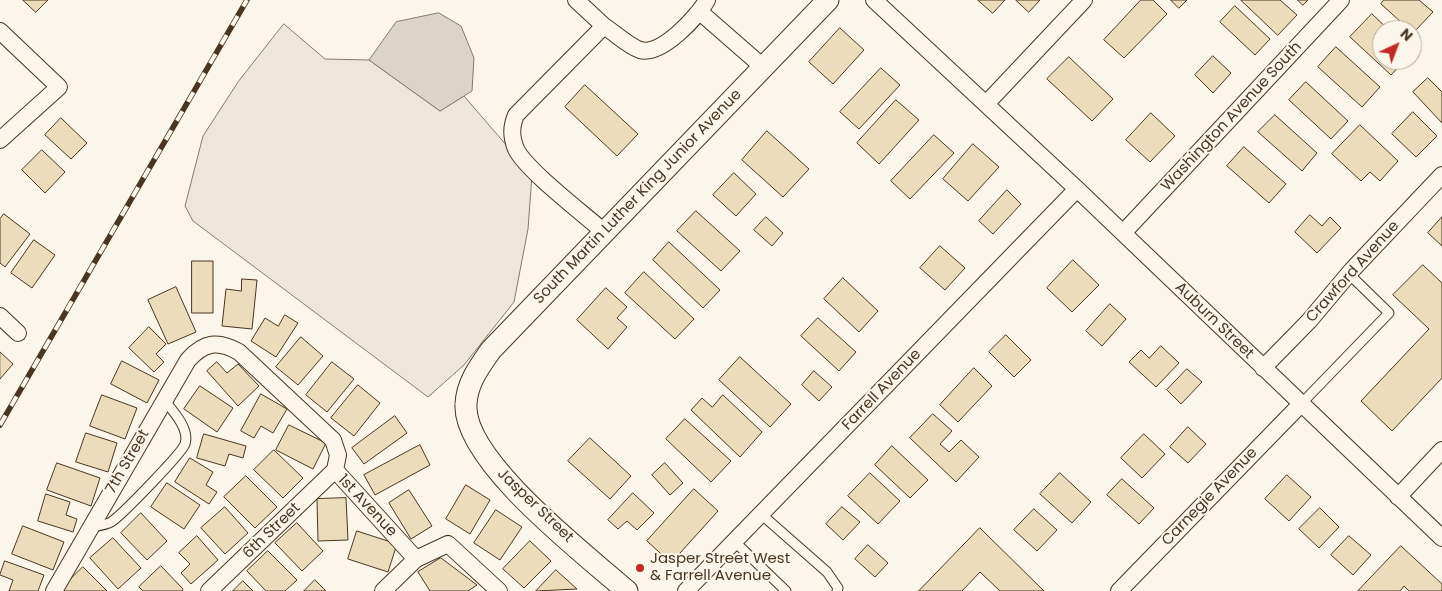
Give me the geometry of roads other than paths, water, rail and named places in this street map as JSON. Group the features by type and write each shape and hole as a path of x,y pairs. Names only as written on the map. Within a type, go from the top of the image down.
{"street":[{"path":"576,0 604,26 641,50 656,49 674,37 704,6 763,67"},
{"name":"South Martin Luther King Junior Avenue","path":"466,405 472,378 491,350 828,0"},
{"name":"Auburn Street","path":"874,0 1077,190 1442,538"},
{"path":"986,104 1084,0"},
{"name":"Washington Avenue South","path":"1122,233 1341,0"},
{"path":"604,26 516,115 511,128 516,149 529,166 604,232"},
{"path":"0,30 59,87 0,140"},
{"name":"Crawford Avenue","path":"1263,368 1310,321 1349,274 1442,175"},
{"name":"Farrell Avenue","path":"686,591 1077,190"},
{"path":"0,316 18,333"},
{"name":"7th Street","path":"54,591 188,360 198,349 212,343"},
{"name":"1st Avenue","path":"212,343 226,345 239,352 333,440 338,455 335,470 416,559"},
{"name":"Carnegie Avenue","path":"1119,591 1302,404"},
{"name":"Jasper Street","path":"466,405 470,431 489,461 519,494 626,591"},
{"path":"1398,497 1442,450"},
{"name":"6th Street","path":"209,591 335,470"},
{"path":"383,591 416,559 448,544 499,591"}],"lane":[{"path":"1302,404 1389,313 1349,274"},
{"path":"90,528 110,522 169,464 185,444 185,431 176,415 164,400"},
{"path":"761,514 827,572 838,588 837,591"},
{"path":"734,542 786,591"}],"railway":[{"path":"0,425 247,0"}],"place":[{"name":"Jasper Street West & Farrell Avenue","path":"640,568"}]}
